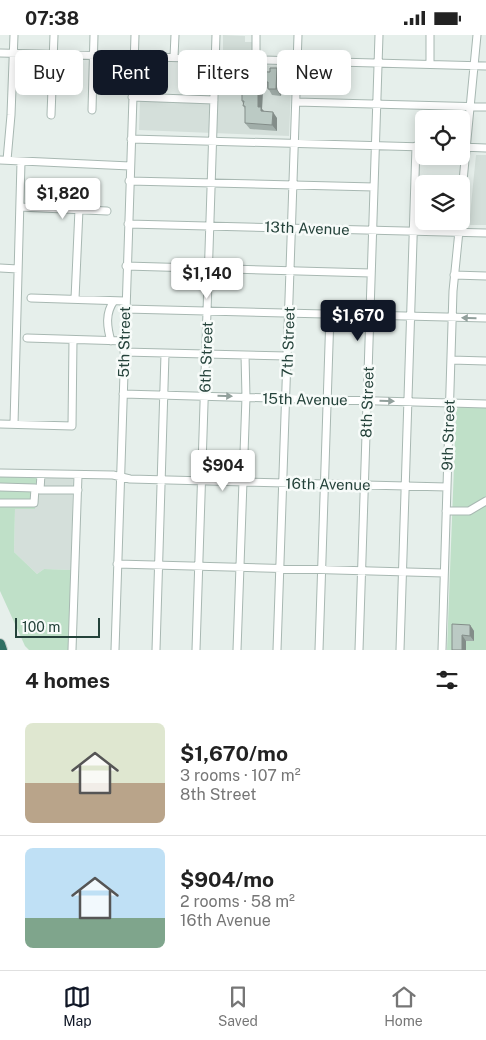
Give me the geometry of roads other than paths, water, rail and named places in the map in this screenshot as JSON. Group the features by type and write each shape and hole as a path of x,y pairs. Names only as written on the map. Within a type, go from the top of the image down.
{"highway":[{"path":"0,644 2,650"}],"street":[{"path":"14,35 12,115 4,160 130,165"},
{"path":"53,50 54,35"},
{"path":"93,50 94,35"},
{"name":"5th Street","path":"134,50 135,35"},
{"path":"174,57 175,35"},
{"name":"6th Street","path":"215,50 216,35"},
{"path":"256,35 256,50"},
{"name":"7th Street","path":"298,35 298,50"},
{"name":"8th Street","path":"360,650 379,35"},
{"path":"430,35 430,64"},
{"path":"470,110 476,35"},
{"path":"0,53 14,53"},
{"path":"83,55 93,55 92,110"},
{"path":"168,57 178,57"},
{"path":"351,62 486,65"},
{"path":"51,115 52,95"},
{"name":"6th Street","path":"196,650 214,95"},
{"name":"7th Street","path":"277,650 296,95"},
{"path":"132,97 214,100"},
{"name":"5th Street","path":"114,650 132,97"},
{"path":"296,102 486,107"},
{"path":"131,139 415,147"},
{"path":"470,148 486,148"},
{"path":"14,424 21,162"},
{"path":"400,650 413,231 418,165"},
{"path":"129,181 374,187"},
{"path":"20,207 107,211"},
{"path":"75,299 79,209"},
{"name":"13th Avenue","path":"128,223 486,233"},
{"name":"9th Street","path":"442,650 452,317 458,230"},
{"path":"126,266 371,273"},
{"path":"0,268 18,269"},
{"path":"454,275 486,276"},
{"path":"31,298 114,301 125,305 207,311 486,318"},
{"path":"110,341 108,314 114,301"},
{"path":"319,650 330,314"},
{"path":"26,338 125,341"},
{"path":"0,424 72,426 73,340"},
{"path":"124,352 287,356"},
{"path":"156,650 165,354"},
{"path":"237,650 246,397 245,355"},
{"path":"451,360 486,361"},
{"name":"15th Avenue","path":"123,394 486,403"},
{"name":"16th Avenue","path":"0,473 114,475 130,479 160,480 447,487"},
{"path":"41,474 40,490 78,490"},
{"path":"72,650 78,475"},
{"path":"0,487 35,488 34,503 0,503"},
{"path":"446,511 469,511 486,501"},
{"path":"117,564 444,573"}]}
